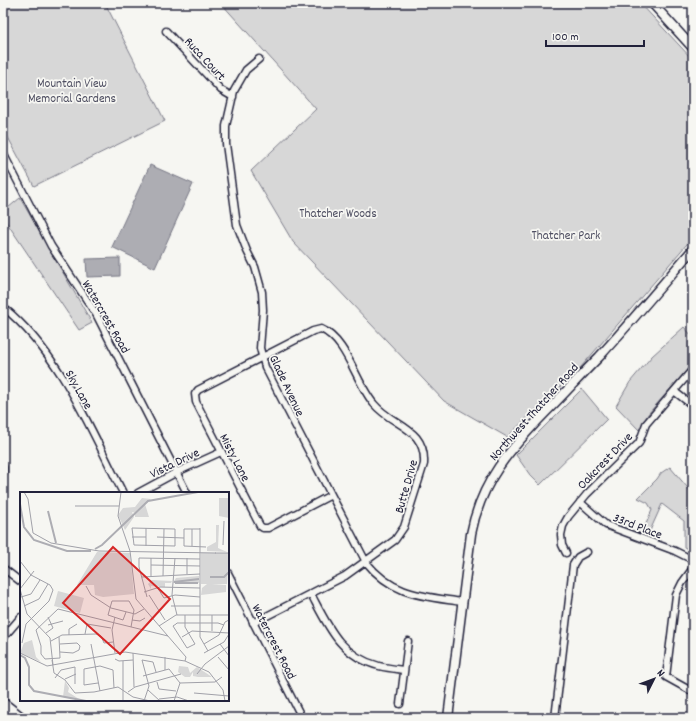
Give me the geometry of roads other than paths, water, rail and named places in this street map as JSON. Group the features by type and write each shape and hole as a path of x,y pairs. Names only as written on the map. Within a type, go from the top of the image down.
{"main road":[{"path":"3,702 22,718"}],"street":[{"path":"652,3 693,48"},
{"name":"Ruca Court","path":"166,31 221,90 233,97"},
{"name":"Glade Avenue","path":"259,59 244,73 237,85 226,126 226,144 236,220 243,243 255,267 262,292 263,310 260,338 261,357 366,562 374,572 389,584 405,592 462,602"},
{"name":"Watercrest Road","path":"3,153 52,246 96,314 187,492"},
{"name":"Northwest Thatcher Road","path":"448,718 470,542 475,515 485,490 498,466 526,433 603,352 693,249"},
{"name":"Sky Lane","path":"3,307 39,345 62,377 121,492"},
{"name":"Butte Drive","path":"253,623 346,576 395,540 404,527 424,464 424,455 421,443 413,433 383,413 373,404 365,392 347,356 326,331 321,329 313,331 261,357"},
{"name":"Misty Lane","path":"261,357 202,388 195,394 196,402 221,452 256,520 263,528 268,528 331,495"},
{"name":"Oakcrest Drive","path":"566,553 562,545 561,536 563,526 580,502 638,443 646,424 693,369"},
{"path":"674,391 693,406"},
{"name":"Vista Drive","path":"140,492 177,472 221,452"},
{"path":"3,467 3,474"},
{"name":"33rd Place","path":"580,502 606,525 675,550 693,560"},
{"path":"555,718 573,565 578,557 588,552"},
{"path":"3,568 20,581"},
{"path":"693,568 682,582 676,595 666,677 693,692"},
{"name":"Watercrest Road","path":"229,575 302,718"},
{"path":"311,594 332,633 340,644 353,655 379,666 404,670"},
{"path":"3,638 20,618"},
{"path":"400,704 408,641"}],"park label":[{"name":"Mountain View Memorial Gardens","path":"72,90"},
{"name":"Thatcher Woods","path":"338,212"},
{"name":"Thatcher Park","path":"566,234"}]}
